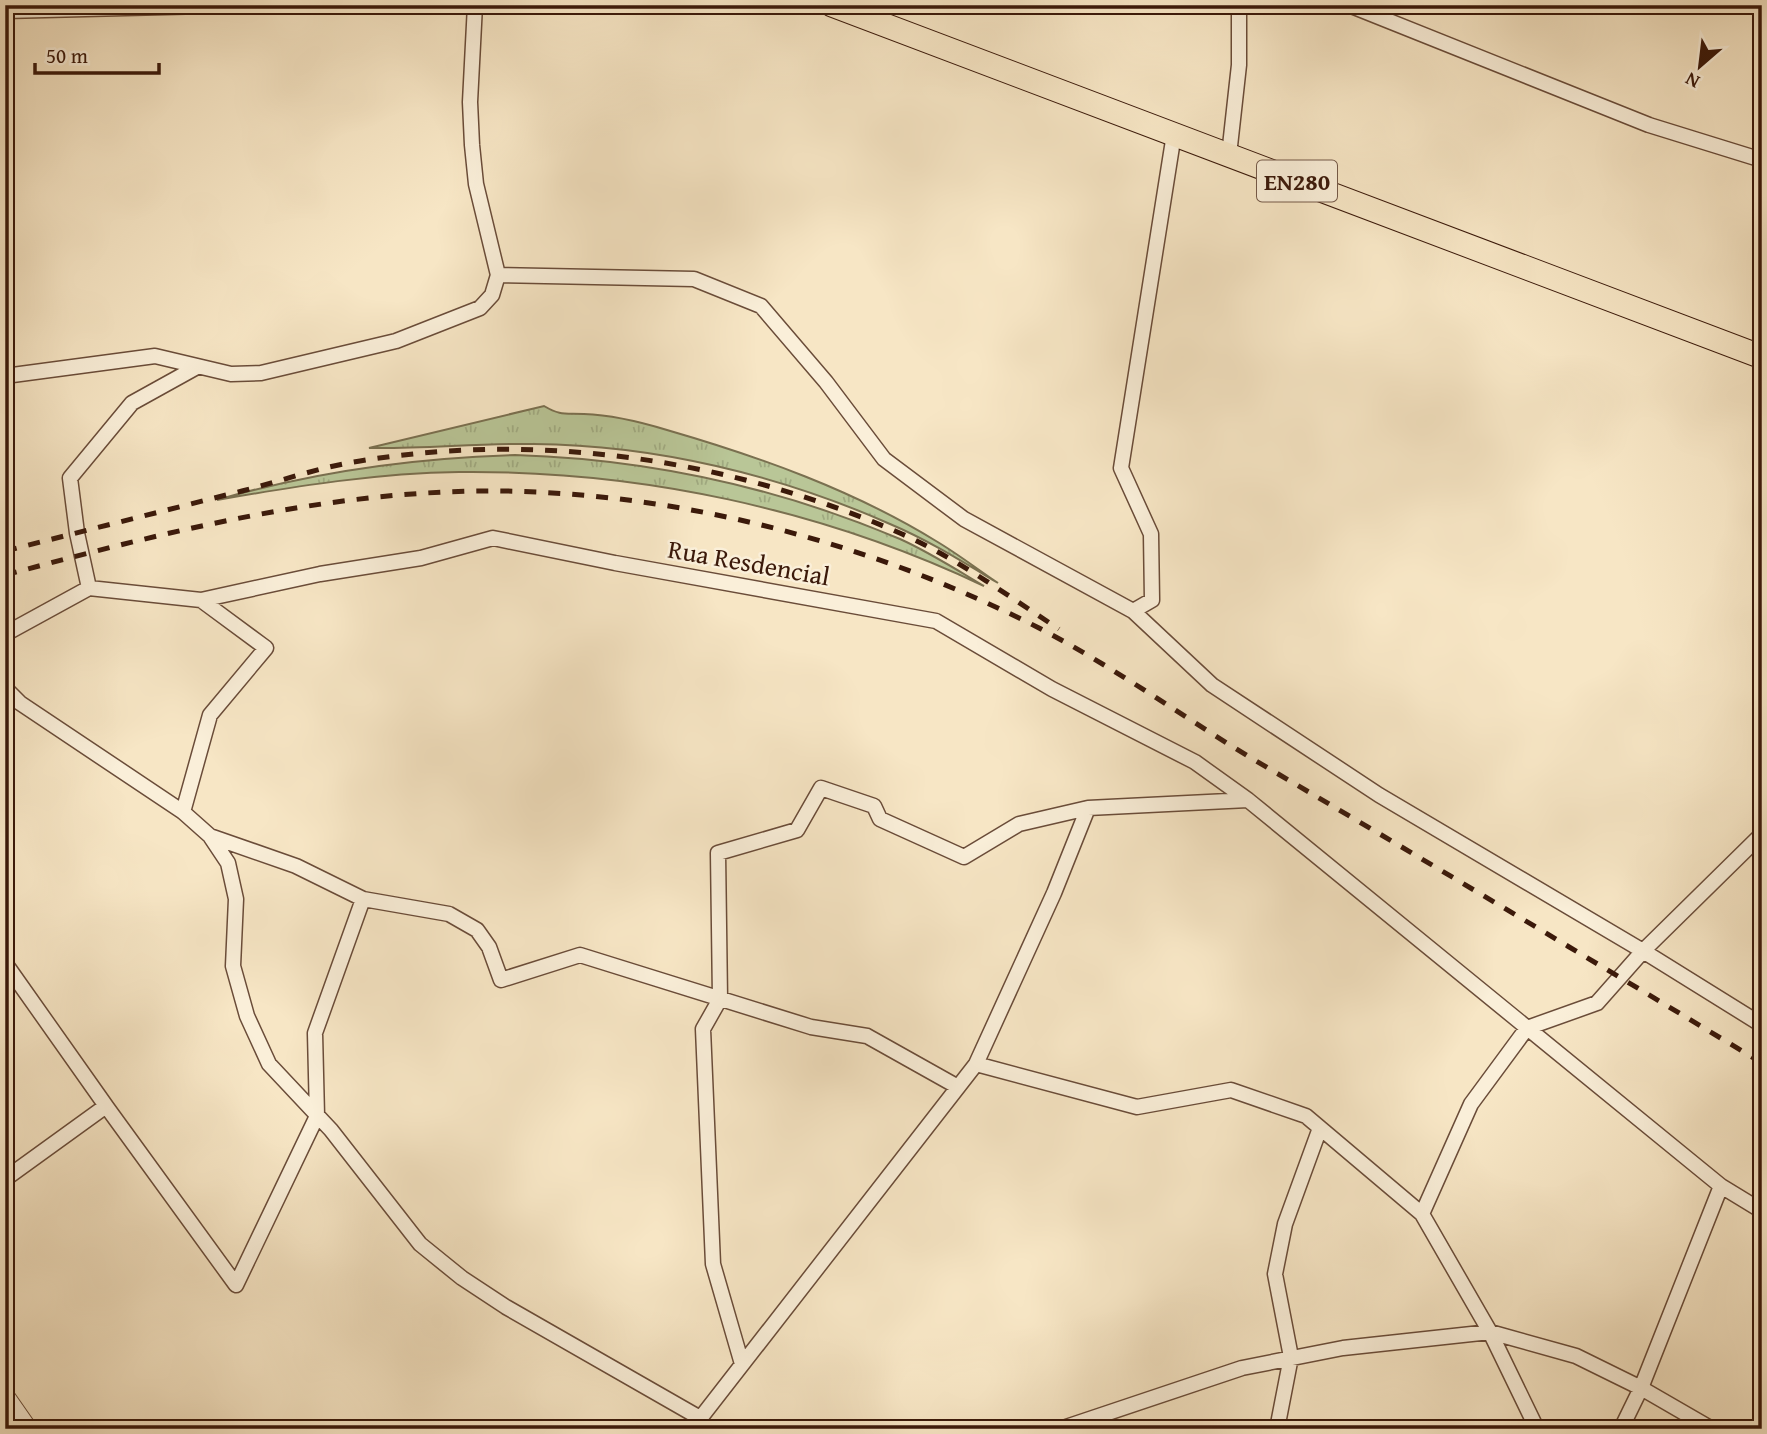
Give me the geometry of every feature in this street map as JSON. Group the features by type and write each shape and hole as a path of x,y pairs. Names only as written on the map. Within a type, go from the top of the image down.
{"main road":[{"name":"EN280","path":"832,5 1762,357"}],"street":[{"path":"5,11 246,5"},
{"path":"5,376 155,356 231,374 261,373 396,341 480,308 492,295 498,275 476,184 472,145 470,102 475,5"},
{"path":"1229,155 1239,65 1239,5"},
{"path":"1349,5 1650,125 1762,160"},
{"path":"1133,611 1152,600 1151,534 1121,468 1174,134"},
{"path":"498,275 694,279 761,306 826,382 884,459 964,519 1133,611 1212,684 1379,796 1643,951 1762,1025"},
{"path":"89,588 77,533 70,478 132,403 197,367"},
{"name":"Rua Resdencial","path":"201,600 320,574 421,558 493,538 615,563 936,621 1052,689 1195,762 1248,800 1721,1186 1762,1211"},
{"path":"5,634 89,588 201,600 266,648 210,715 183,812"},
{"path":"5,688 20,704 183,812 210,836 228,863 236,899 233,966 247,1016 269,1065 331,1130 420,1244 462,1278 506,1307 700,1425 741,1364 976,1064 1054,893 1088,808"},
{"path":"741,1364 713,1264 703,1029 720,999 718,853 797,830 821,788 874,806 880,819 964,857 1019,824 1088,808 1248,800"},
{"path":"1422,1214 1471,1104 1527,1028 1597,1003 1643,951 1762,834"},
{"path":"210,836 296,866 363,899 449,914 477,930 489,947 501,980 580,955 811,1027 867,1036 958,1087"},
{"path":"5,963 236,1285 317,1116 315,1033 363,899"},
{"path":"976,1064 1137,1107 1231,1090 1306,1116 1422,1214 1490,1332 1537,1429"},
{"path":"5,1178 106,1105"},
{"path":"1277,1429 1291,1357 1275,1274 1285,1224 1320,1128"},
{"path":"1621,1429 1641,1388 1721,1186"},
{"path":"1060,1429 1242,1368 1343,1348 1490,1332 1576,1356 1641,1388 1712,1429"},
{"path":"5,1396 28,1429"}],"green space":[{"path":"544,406 559,413 605,416 647,424 702,440 805,477 904,523 944,546 998,583 890,524 805,491 716,466 625,450 580,446 513,444 369,448"},
{"path":"515,455 614,462 663,470 711,479 807,504 900,539 984,586 859,535 794,516 728,499 594,478 527,473 429,473 338,481 217,500 291,481 364,468 439,459"}],"railway":[{"path":"5,551 315,470 360,461 429,452 498,449 567,451 636,458 705,470 838,508 923,544 1059,629"},
{"path":"5,575 128,543 252,516 314,505 440,492 573,494 711,514 779,530 847,549 913,572 977,598 1039,628 1126,678 1239,751 1762,1063"}]}
